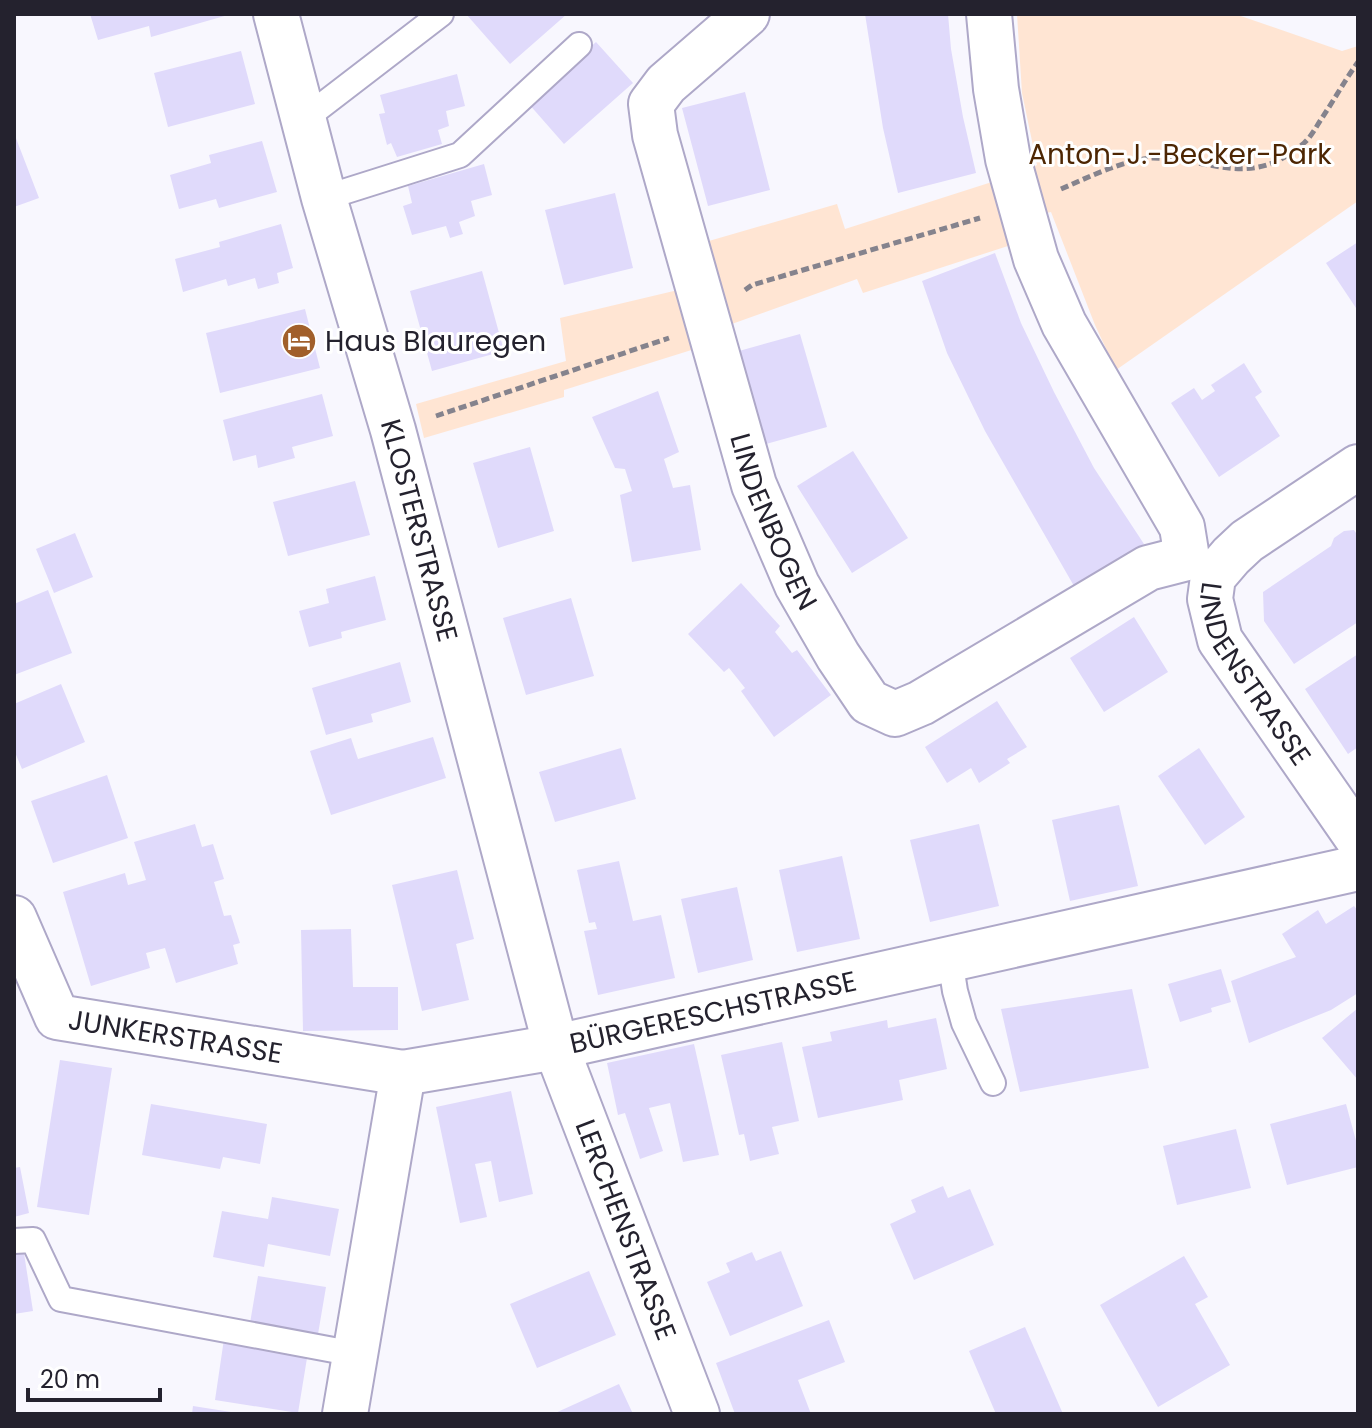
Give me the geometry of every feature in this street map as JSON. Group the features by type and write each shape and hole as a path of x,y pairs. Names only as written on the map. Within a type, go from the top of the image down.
{"street":[{"name":"KLOSTERSTRASSE","path":"276,14 324,198 393,430 556,1047"},
{"name":"LINDENBOGEN","path":"747,14 666,84 651,104 655,135 754,485 797,585 869,702 895,714 921,703 1148,568 1200,568"},
{"path":"989,14 996,89 1008,159 1036,259 1064,324 1182,527 1200,568"},
{"name":"LINDENSTRASSE","path":"1358,467 1247,541 1231,556 1200,568 1220,640 1358,839"},
{"name":"BÜRGERESCHSTRASSE","path":"403,1073 556,1047 1358,868"},
{"name":"JUNKERSTRASSE","path":"14,918 57,1017 403,1073"},
{"name":"LERCHENSTRASSE","path":"556,1047 697,1414"},
{"path":"345,1414 403,1073"}],"lane":[{"path":"303,120 441,14"},
{"path":"324,198 460,155 579,45"},
{"path":"950,959 964,1023 993,1083"},
{"path":"14,1241 33,1240 61,1299 355,1354"}],"path":[{"path":"393,430 670,337 707,319 752,285 1021,205 1115,167 1151,158 1228,169 1256,168 1285,158 1307,141 1357,65"}],"green space":[{"name":"Anton-J.-Becker-Park","path":"1017,14 1235,14 1342,51 1358,46 1358,201 1116,370 1051,212 1033,216 1022,172 1037,165 1022,93"},
{"path":"995,181 1011,245 863,293 857,279 729,325 702,243 837,204 845,229"},
{"path":"678,290 701,347 564,390 564,397 424,438 416,404 566,361 560,318"}],"building":[{"path":"90,14 228,15 151,37 149,26 98,40"},
{"path":"466,14 567,14 510,64"},
{"path":"865,14 948,14 951,49 976,173 898,193 883,128"},
{"path":"596,42 633,83 564,144 528,103"},
{"path":"241,51 255,104 168,127 154,73"},
{"path":"457,74 465,106 446,111 449,126 438,130 442,144 397,157 391,143 387,145 379,114 385,113 380,95"},
{"path":"745,92 770,190 708,206 682,108"},
{"path":"14,133 39,198 14,207"},
{"path":"262,141 277,192 219,208 216,199 179,209 170,175 211,163 209,155"},
{"path":"484,164 492,195 471,201 475,216 459,222 463,234 450,238 446,226 412,235 403,206 412,203 408,186"},
{"path":"615,193 633,268 564,285 545,210"},
{"path":"281,224 293,268 277,273 279,283 258,289 255,278 228,286 226,279 183,292 175,259 220,247 219,242"},
{"path":"1358,242 1358,311 1326,263"},
{"path":"995,253 1021,323 1054,392 1094,468 1144,544 1074,586 985,431 947,353 922,281"},
{"path":"482,271 504,351 432,371 410,291"},
{"path":"305,309 320,368 220,393 206,333"},
{"path":"800,334 827,427 766,444 739,351"},
{"path":"1244,363 1262,392 1255,397 1280,436 1219,477 1171,403 1194,388 1202,400 1215,391 1211,385"},
{"path":"658,391 679,452 664,459 673,488 690,485 701,550 632,562 620,495 632,491 625,469 615,468 592,417"},
{"path":"322,394 333,436 292,447 295,458 258,468 256,455 233,461 223,420"},
{"path":"530,447 554,531 498,548 473,463"},
{"path":"853,451 908,538 852,573 797,486"},
{"path":"355,481 370,535 288,556 273,502"},
{"path":"1354,530 1358,536 1358,622 1294,664 1264,621 1263,592 1331,546 1334,538 1344,531"},
{"path":"75,533 93,577 54,593 36,549"},
{"path":"375,576 386,620 341,632 342,638 309,647 299,611 329,603 326,589"},
{"path":"741,583 780,626 775,632 792,653 797,650 831,695 774,737 741,691 745,688 729,668 724,672 688,634"},
{"path":"48,590 72,653 14,675 14,604"},
{"path":"571,598 594,676 526,695 503,618"},
{"path":"1134,617 1168,672 1104,712 1070,658"},
{"path":"1358,654 1358,747 1348,754 1305,689"},
{"path":"400,662 411,702 371,714 373,722 326,735 312,688"},
{"path":"61,684 85,742 22,769 14,750 14,704"},
{"path":"997,701 1027,747 1007,759 1010,763 979,783 971,768 947,783 925,747"},
{"path":"433,737 446,778 331,815 310,751 351,738 358,759"},
{"path":"621,748 636,799 555,822 539,772"},
{"path":"1199,748 1245,817 1205,845 1158,776"},
{"path":"107,775 128,838 53,863 31,801"},
{"path":"1119,805 1138,886 1070,901 1052,820"},
{"path":"195,824 202,847 213,844 224,879 214,882 224,916 231,915 240,943 233,945 238,964 176,983 165,948 146,953 150,968 91,986 63,892 125,873 128,885 146,880 134,842"},
{"path":"979,824 999,906 930,922 910,840"},
{"path":"842,856 860,939 797,952 779,870"},
{"path":"619,861 633,921 661,915 675,978 598,995 584,931 597,929 595,922 589,923 577,870"},
{"path":"457,870 474,939 456,944 469,1000 422,1011 392,885"},
{"path":"737,887 753,960 698,973 681,899"},
{"path":"1354,906 1358,911 1358,993 1331,1010 1249,1043 1231,981 1296,957 1282,934 1318,910 1326,924"},
{"path":"351,929 353,987 398,987 398,1030 303,1031 301,930"},
{"path":"1221,969 1231,1002 1180,1022 1168,984"},
{"path":"1132,989 1149,1068 1020,1092 1001,1009"},
{"path":"1358,1008 1358,1080 1322,1038"},
{"path":"936,1018 947,1069 899,1080 903,1100 818,1118 802,1047 832,1041 830,1032 887,1020 888,1028"},
{"path":"782,1042 799,1121 772,1127 779,1154 750,1161 744,1134 739,1135 721,1055"},
{"path":"694,1044 719,1155 683,1162 670,1103 649,1108 663,1151 640,1159 625,1113 618,1115 607,1063"},
{"path":"60,1060 112,1068 89,1215 37,1207"},
{"path":"511,1091 533,1194 499,1202 491,1161 475,1164 487,1217 460,1223 436,1107"},
{"path":"151,1104 267,1124 260,1164 223,1157 220,1169 142,1155"},
{"path":"1346,1104 1358,1148 1358,1167 1287,1185 1270,1124"},
{"path":"1236,1129 1251,1188 1177,1205 1163,1146"},
{"path":"20,1167 29,1213 14,1217 14,1168"},
{"path":"943,1186 948,1198 970,1189 994,1245 914,1280 890,1224 916,1212 911,1200"},
{"path":"272,1197 339,1209 330,1256 268,1244 264,1267 213,1257 222,1211 268,1219"},
{"path":"23,1247 33,1311 14,1314 14,1248"},
{"path":"781,1251 803,1306 730,1336 707,1282 730,1272 726,1263 752,1252 756,1261"},
{"path":"1184,1256 1208,1297 1195,1304 1230,1365 1158,1407 1100,1305"},
{"path":"589,1271 616,1335 537,1368 510,1304"},
{"path":"258,1276 326,1287 317,1340 249,1329"},
{"path":"829,1320 845,1362 798,1380 811,1414 735,1414 716,1363"},
{"path":"1025,1327 1063,1414 996,1414 969,1351"},
{"path":"224,1339 308,1352 298,1413 215,1400"},
{"path":"619,1384 633,1414 553,1414"},
{"path":"193,1406 231,1412 231,1414 192,1414"}],"place":[{"name":"Haus Blauregen","path":"299,341"}]}
